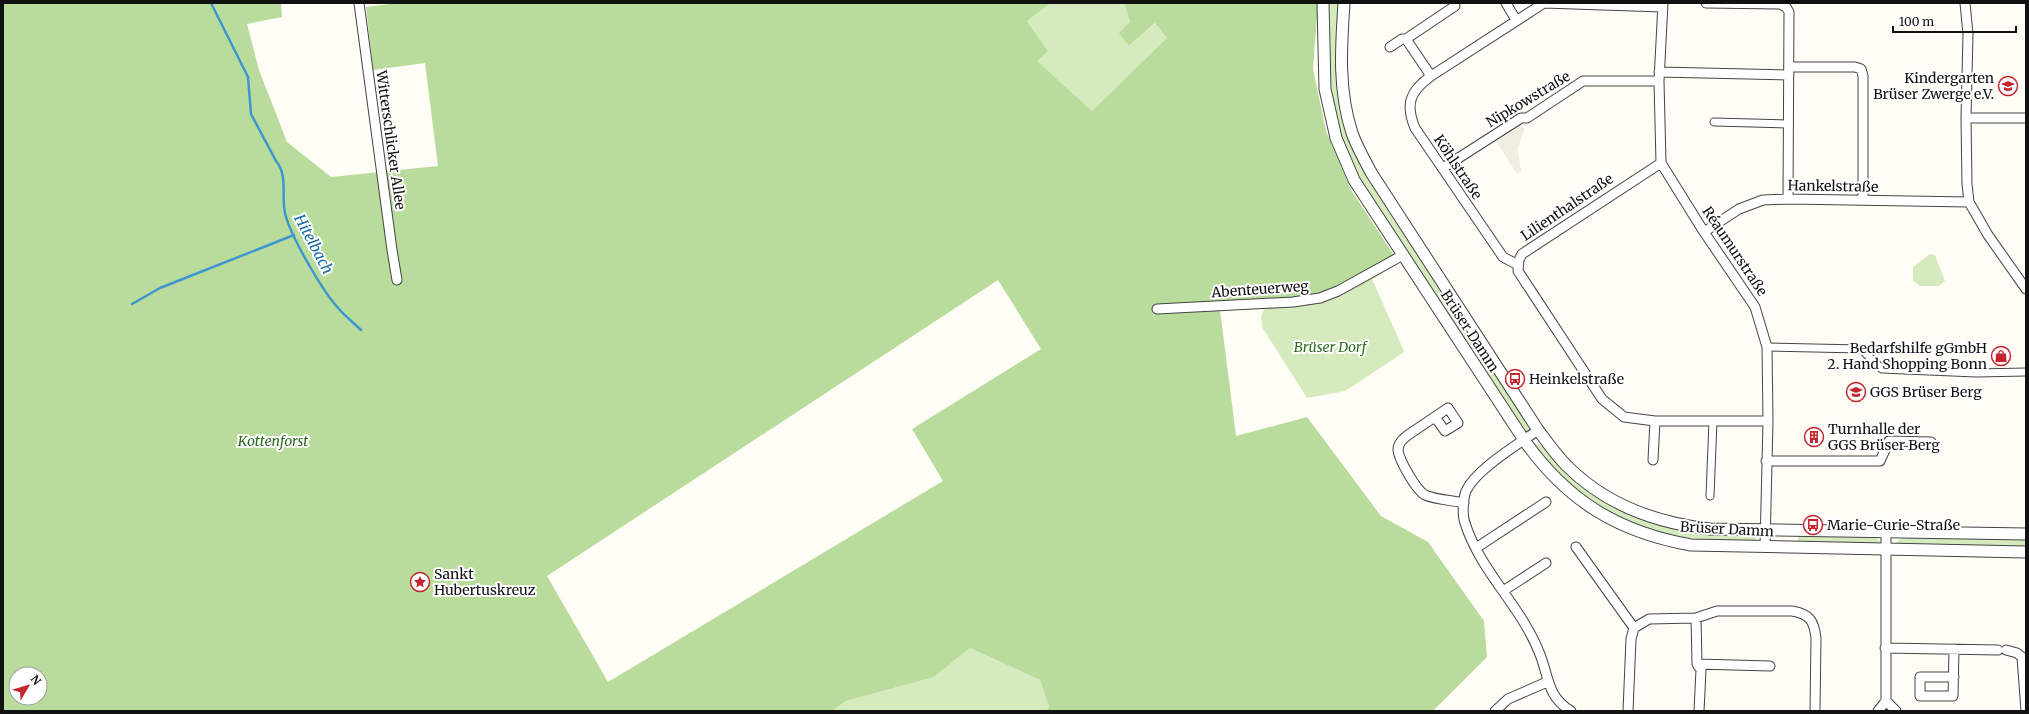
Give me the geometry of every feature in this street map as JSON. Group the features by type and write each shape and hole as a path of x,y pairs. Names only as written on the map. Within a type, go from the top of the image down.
{"street":[{"name":"Witterschlicker Allee","path":"359,3 397,280"},
{"name":"Brüser Damm","path":"1323,3 1324,89 1336,138 1354,180 1539,462 1574,496 1620,524 1659,538 1691,545 2026,552"},
{"name":"Brüser Damm","path":"1344,3 1340,59 1342,90 1352,134 1372,174 1538,430 1567,466 1587,483 1608,498 1630,509 1666,522 1692,527 1766,530 2026,534"},
{"path":"1506,3 1516,20"},
{"name":"Köhlstraße","path":"1518,265 1503,257 1415,128 1410,115 1410,107 1415,88 1431,76 1544,3 1663,5"},
{"path":"1706,3 1780,4 1786,6 1789,12 1788,198"},
{"path":"1965,3 1968,34 1966,118 1967,184 1970,202 1988,235 2026,288"},
{"path":"1661,163 1659,77 1663,5"},
{"path":"1390,47 1402,39 1406,39 1455,6"},
{"path":"1406,39 1431,76"},
{"path":"1659,77 1855,67 1861,69 1863,76 1863,200"},
{"name":"Nipkowstraße","path":"1443,168 1521,118 1527,118 1583,81 1659,77"},
{"path":"1966,118 2026,118"},
{"path":"1714,122 1788,124"},
{"name":"Réaumurstraße","path":"1661,163 1704,232 1755,307 1767,347 1768,421 1765,547"},
{"name":"Lilienthalstraße","path":"1518,265 1522,254 1661,163"},
{"name":"Hankelstraße","path":"1704,232 1739,209 1763,200 1788,198 1970,202"},
{"name":"Abenteuerweg","path":"1157,309 1293,302 1320,298 1338,291 1403,255"},
{"path":"1518,265 1521,277 1602,399 1624,417 1655,421 1768,421"},
{"path":"1767,347 1861,349 1882,369 1976,373 2026,372"},
{"path":"1435,417 1403,439 1399,444 1399,454 1419,490 1425,494 1464,502"},
{"path":"1653,460 1655,421"},
{"path":"1710,496 1713,422"},
{"path":"1538,430 1480,474 1466,490 1464,502 1464,522 1476,548 1540,652 1547,682 1558,700 1571,711"},
{"path":"1766,461 1880,460 1889,442 1931,442"},
{"path":"1476,548 1546,502"},
{"path":"1878,711 1886,701 1886,532"},
{"path":"1576,546 1634,628"},
{"path":"1503,591 1546,563"},
{"path":"1628,711 1631,639 1634,628 1649,619 1696,618 1717,611 1792,611 1803,613 1808,617 1815,627 1816,638 1815,711"},
{"path":"1696,618 1697,664 1701,670 1699,711"},
{"path":"1885,648 2002,650 2017,653 2022,657 2026,711"},
{"path":"1954,649 1954,677"},
{"path":"1697,664 1770,666"},
{"path":"1496,711 1508,698 1547,682"},
{"path":"1886,701 1896,711"}],"green space":[{"name":"Kottenforst","path":"3,3 281,3 282,17 247,24 259,70 287,142 331,177 438,166 425,63 373,70 366,7 397,3 1051,3 1027,21 1048,51 1037,61 1092,111 1167,38 1155,23 1129,46 1119,33 1130,22 1124,3 1318,3 1313,69 1326,131 1351,190 1399,263 1354,290 1338,297 1309,305 1280,308 1220,310 1236,436 1307,417 1381,516 1428,542 1484,621 1487,657 1433,711 1046,711 1049,707 1040,680 970,648 934,677 846,701 832,711 3,711","holes":["998,280 1041,349 912,429 943,481 608,682 547,576"]},
{"path":"1051,3 1124,3 1130,22 1129,46 1156,23 1168,38 1092,111 1036,61 1048,51 1027,21"},
{"path":"1330,3 1339,3 1336,53 1336,78 1338,91 1352,138 1361,160 1377,193 1480,350 1470,350 1363,186 1338,130 1329,90 1327,41"},
{"path":"1930,254 1935,255 1945,281 1939,286 1920,286 1913,281 1913,267"},
{"name":"Brüser Dorf","path":"1372,279 1404,351 1403,353 1345,391 1307,398 1262,327 1261,316 1265,308 1295,306 1321,301 1345,293"},
{"path":"1486,359 1528,424 1528,431 1526,434 1476,360"},
{"path":"1533,443 1542,445 1623,511 1759,535 1759,537 1744,542 1689,538 1662,533 1637,525 1590,501 1569,484 1550,465"},
{"path":"1798,534 1872,536 1881,543 1798,543"},
{"path":"1903,537 2026,538 2026,547 1894,544"},
{"path":"970,648 1040,680 1049,707 1046,711 832,711 846,701 934,677"}],"shaded area":[{"path":"1519,122 1524,129 1518,149 1521,171 1517,174 1494,138"}],"waterway":[{"name":"Hitelbach","path":"211,3 248,77 251,114 280,167 283,181 284,210 295,239 332,301 361,330"},
{"path":"132,304 160,288 294,235"}],"place":[{"name":"Kindergarten Brüser Zwerge e.V.","path":"2008,86"},
{"name":"Bedarfshilfe gGmbH 2. Hand Shopping Bonn","path":"2001,356"},
{"name":"Heinkelstraße","path":"1515,379"},
{"name":"GGS Brüser Berg","path":"1856,392"},
{"name":"Turnhalle der GGS Brüser Berg","path":"1814,437"},
{"name":"Marie-Curie-Straße","path":"1813,525"},
{"name":"Sankt Hubertuskreuz","path":"420,582"}]}
